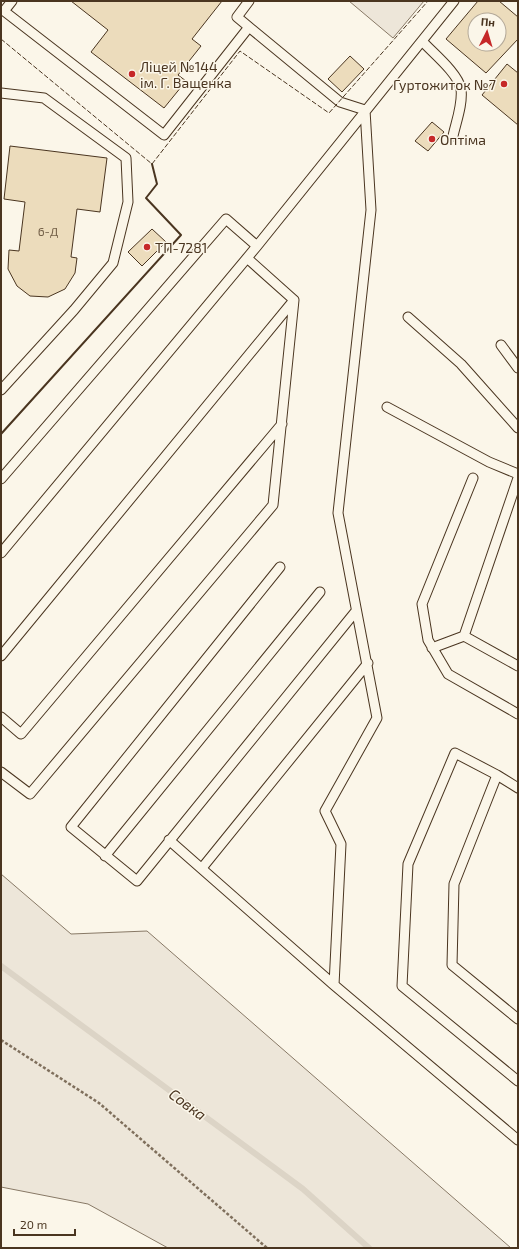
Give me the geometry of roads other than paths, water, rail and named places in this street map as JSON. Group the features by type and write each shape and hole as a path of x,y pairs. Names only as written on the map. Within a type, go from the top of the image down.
{"lane":[{"path":"12,1 4,11 164,135 249,27"},
{"path":"249,1 237,17 340,102 365,110"},
{"path":"1,553 257,246 454,1"},
{"path":"422,41 448,68 459,85 460,103 453,136"},
{"path":"1,93 44,98 126,158 128,202 113,263 74,310 1,390"},
{"path":"334,985 341,844 325,811 377,718 368,663 356,611 338,513 371,210 365,110"},
{"path":"1,479 226,219 257,246"},
{"path":"247,258 294,300"},
{"path":"1,772 30,794 272,505 282,424 294,300"},
{"path":"1,656 294,300"},
{"path":"408,317 461,364 518,428"},
{"path":"501,345 518,368"},
{"path":"387,407 489,462 518,474"},
{"path":"1,717 21,734 282,424"},
{"path":"473,478 422,604 428,640 448,674 518,714"},
{"path":"464,636 518,478"},
{"path":"280,567 71,827 137,881 356,611"},
{"path":"105,856 320,592"},
{"path":"432,648 464,636 518,666"},
{"path":"202,868 368,663"},
{"path":"518,788 455,753 408,864 402,986 518,1081"},
{"path":"497,775 454,884 452,965 518,1019"},
{"path":"169,840 334,985 518,1140"}],"waterway":[{"name":"Совка","path":"1,966 303,1189 369,1248"}],"place":[{"name":"Ліцей №144 ім. Г. Ващенка","path":"132,74"},
{"name":"Гуртожиток №7","path":"504,84"},
{"name":"Оптіма","path":"432,139"},
{"name":"ТП-7281","path":"147,247"}]}
